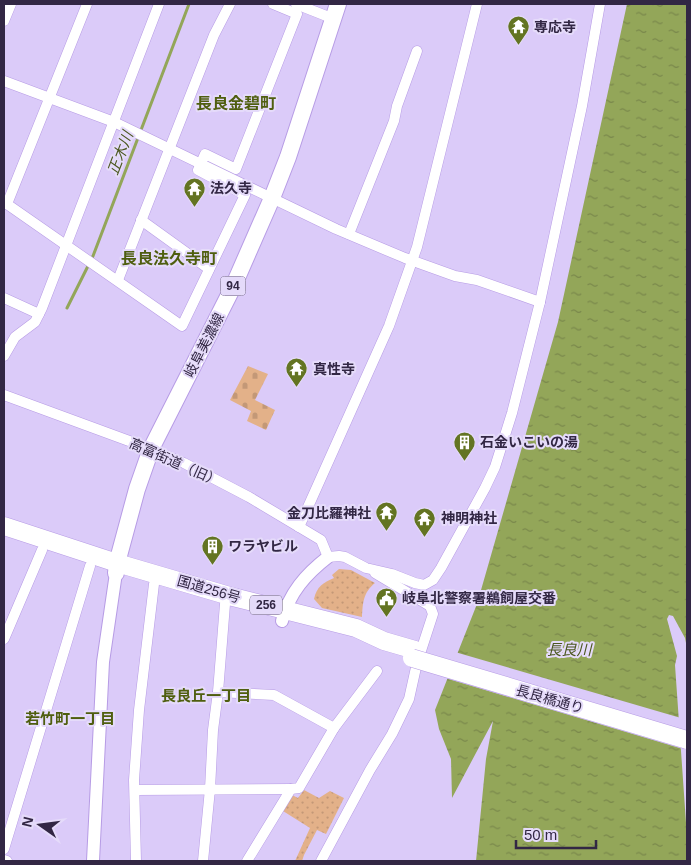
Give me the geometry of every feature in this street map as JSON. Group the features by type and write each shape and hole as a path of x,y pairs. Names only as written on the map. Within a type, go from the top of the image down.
{"highway":[{"name":"国道256号","path":"4,526 154,584 225,604 284,615"},
{"name":"国道256号","path":"4,538 90,566 116,568 284,615 417,649"},
{"name":"長良橋通り","path":"417,649 687,730"},
{"name":"長良橋通り","path":"417,649 687,740"}],"main road":[{"name":"岐阜美濃線","path":"116,568 137,489 151,449 233,287 272,198 288,157 336,11"}],"street":[{"path":"87,4 50,98 5,203 182,326 245,195 198,170 205,154 236,169 297,14 273,4"},
{"path":"4,356 14,337 35,322 39,314 159,4"},
{"path":"118,280 214,35 230,4"},
{"path":"296,4 336,11"},
{"path":"299,527 389,326 407,278 417,248 477,4"},
{"path":"366,568 392,574 424,585 433,580 495,467 512,413 540,302 582,106 600,4"},
{"path":"4,21 8,6"},
{"path":"349,234 394,121 417,51"},
{"path":"4,81 114,122 349,234 412,260 454,276 471,278 540,302"},
{"path":"141,220 209,269"},
{"path":"4,298 39,314"},
{"name":"高富街道（旧）","path":"4,395 184,463 249,497 320,540 328,557"},
{"path":"4,639 42,550"},
{"path":"284,615 291,597 300,583 328,557 339,556 345,557 366,568 430,606 433,614 417,649 409,700 321,861"},
{"path":"4,849 90,566"},
{"path":"93,861 103,662 116,568"},
{"path":"136,861 135,790 139,710 154,584"},
{"path":"203,861 225,604"},
{"path":"135,790 291,790 299,788 334,728 376,671"},
{"path":"218,692 274,695 334,728"},
{"path":"248,861 291,790"}],"green space":[{"path":"248,366 268,374 255,400 275,410 266,430 247,421 251,411 230,400"},
{"path":"339,569 351,570 375,583 368,590 364,598 362,617 322,608 314,599 319,588 334,578 332,575"},
{"path":"304,790 319,798 330,791 344,798 326,834 317,830 302,861 295,861 310,828 283,811 292,795 298,798"}],"water":[{"name":"長良川","path":"627,4 687,4 687,648 685,638 673,616 669,615 667,619 677,656 675,665 687,861 476,861 486,759 493,721 452,798 451,759 439,729 435,710 477,604 558,322"}],"pier":[{"path":"455,652 681,718 683,749 445,678"}],"waterway":[{"name":"正木川","path":"67,308 93,256 189,4"}],"place":[{"name":"専応寺","path":"518,46"},
{"name":"法久寺","path":"194,207"},
{"name":"真性寺","path":"297,388"},
{"name":"石金いこいの湯","path":"464,461"},
{"name":"金刀比羅神社","path":"387,532"},
{"name":"神明神社","path":"425,537"},
{"name":"ワラヤビル","path":"212,565"},
{"name":"岐阜北警察署鵜飼屋交番","path":"386,617"}],"district":[{"name":"長良金碧町","path":"236,103"},
{"name":"長良法久寺町","path":"169,258"},
{"name":"長良丘一丁目","path":"206,695"},
{"name":"若竹町一丁目","path":"70,718"}]}
